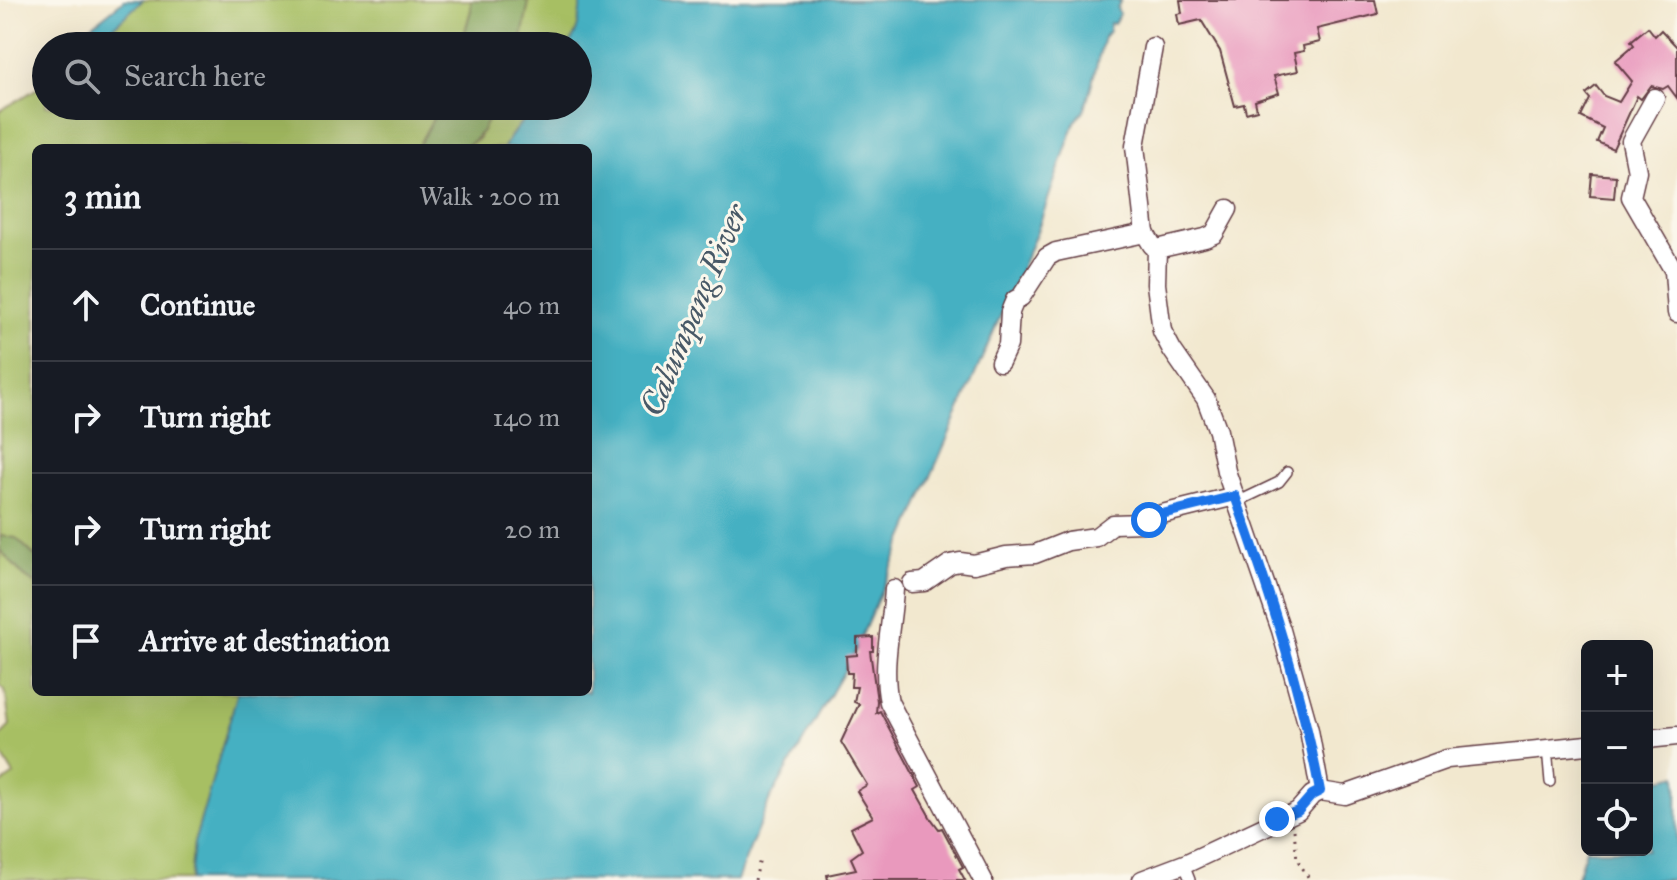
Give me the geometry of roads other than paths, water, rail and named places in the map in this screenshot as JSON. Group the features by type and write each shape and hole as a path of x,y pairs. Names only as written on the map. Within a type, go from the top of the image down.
{"street":[{"path":"1153,47 1135,146 1145,233 1157,249"},
{"path":"1655,98 1631,141 1637,171 1631,197 1674,271 1677,313"},
{"path":"1157,249 1214,234 1228,209"},
{"path":"1000,362 1008,345 1010,312 1015,300 1021,297 1047,257 1056,252 1145,233"},
{"path":"1157,249 1156,284 1162,331 1206,399 1218,431 1226,471 1281,630 1309,730 1320,791"},
{"path":"983,880 889,702 884,674 903,586 924,582 950,564 974,564 1006,556 1035,554 1068,541 1096,537 1113,524 1142,523 1162,514 1236,499"},
{"path":"1653,738 1677,736"},
{"path":"1142,880 1189,871 1298,811 1312,795 1320,791 1345,795 1447,759 1581,745"}],"lane":[{"path":"1236,499 1279,482 1287,472"},
{"path":"1547,748 1550,782"}],"water":[{"path":"124,0 143,0 108,32 85,31"},
{"name":"Calumpang River","path":"581,0 1121,0 1117,8 1119,14 1114,24 1110,23 1104,37 1085,109 1075,122 1036,234 853,656 770,799 737,880 190,880 194,843 237,696 592,696 592,144 507,144 524,120 592,120 592,32 576,32"},
{"path":"1677,775 1677,880 1576,880 1584,856 1653,856 1653,781"}]}
